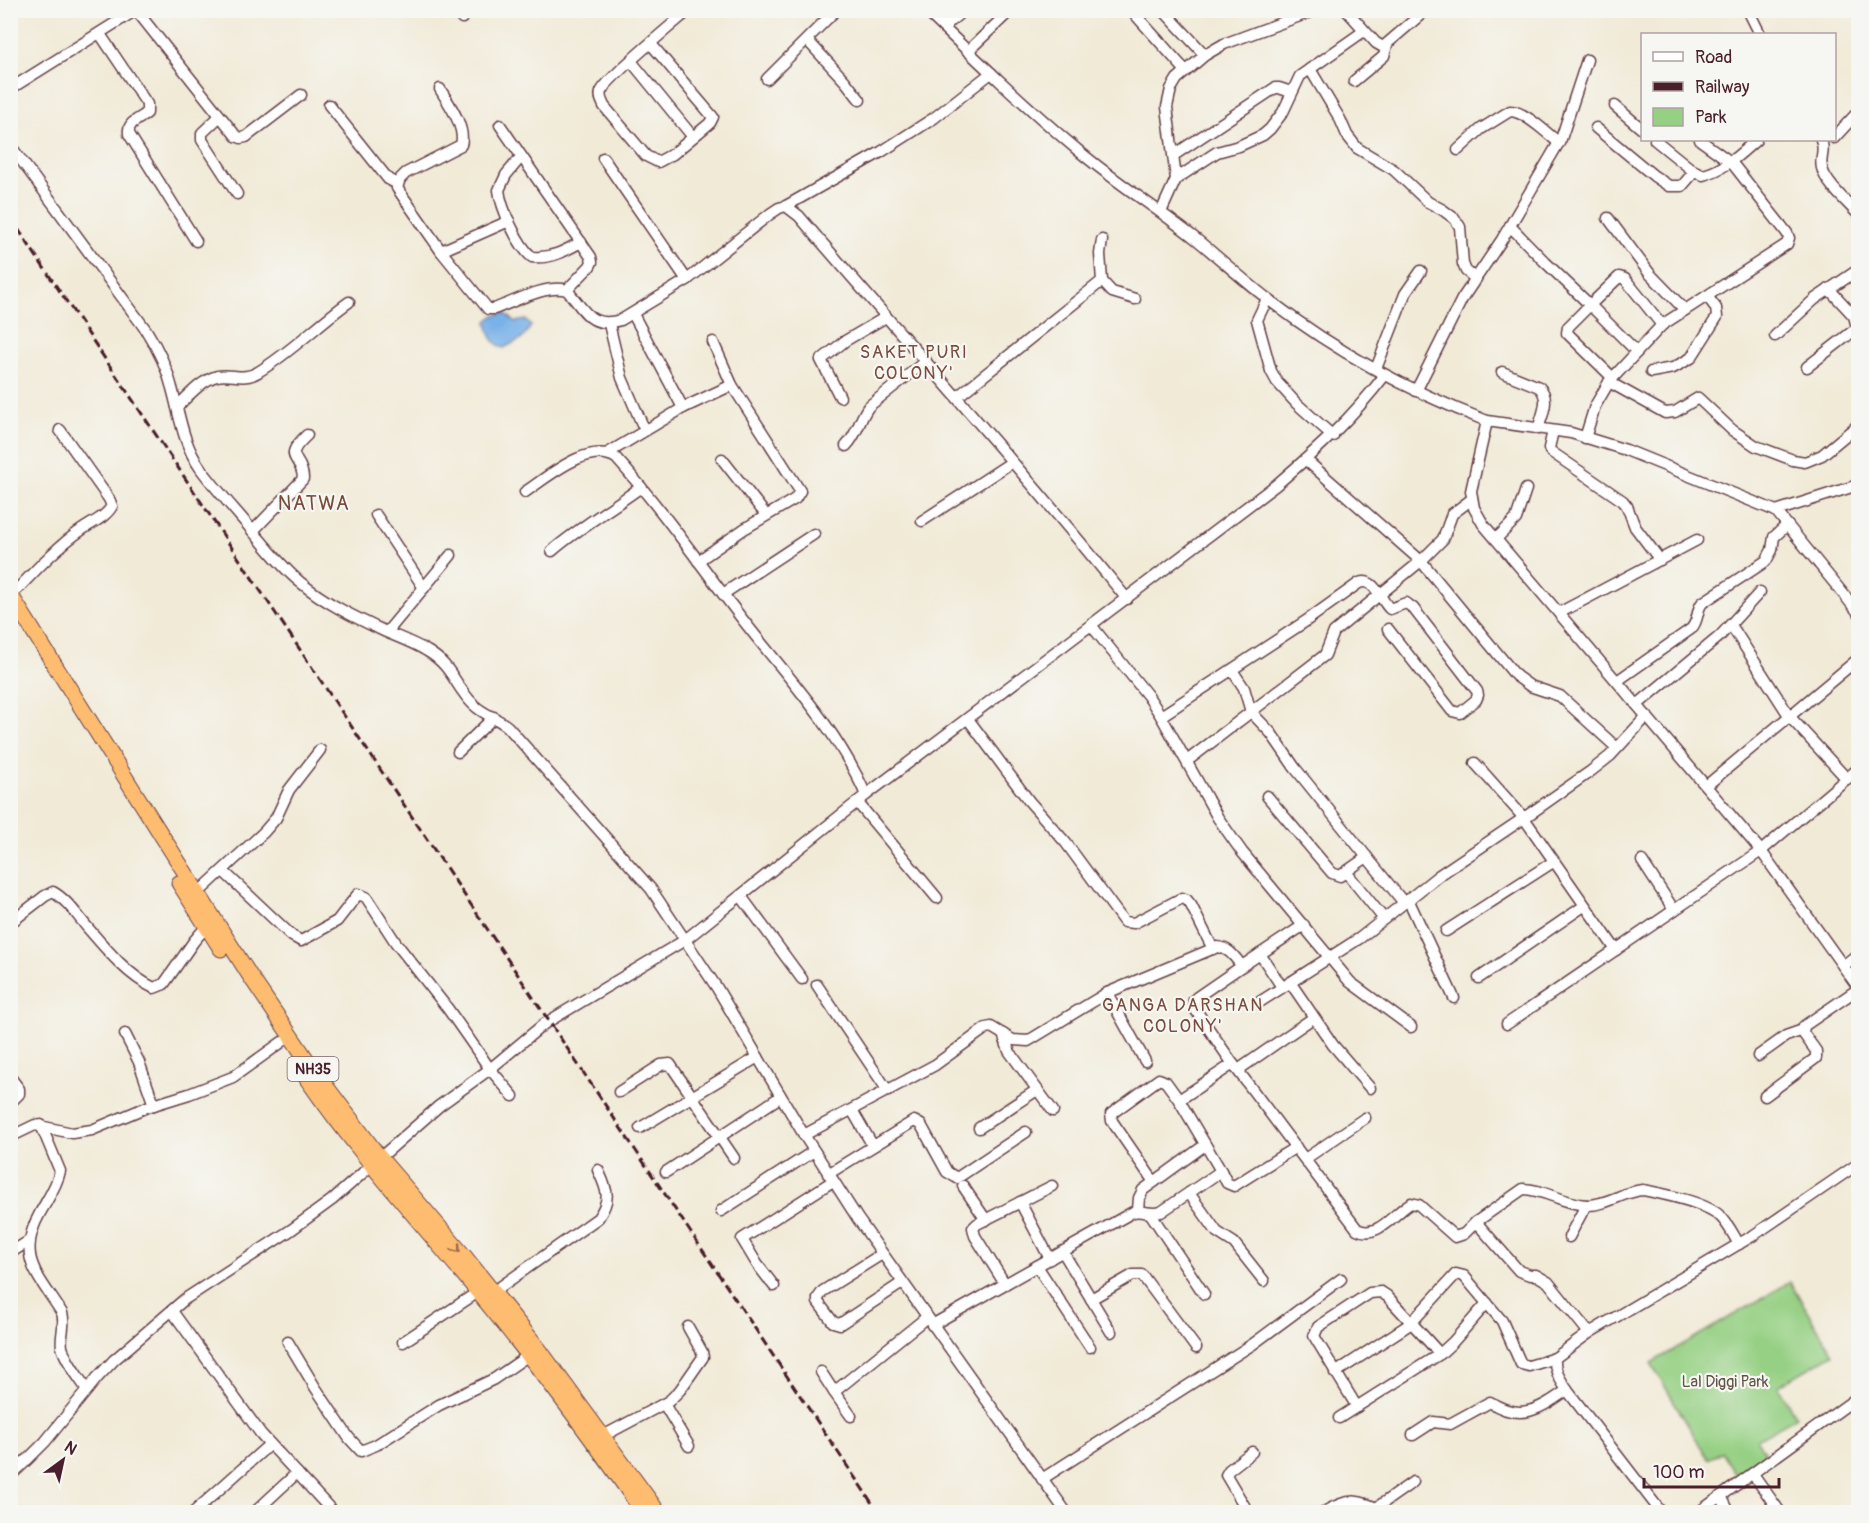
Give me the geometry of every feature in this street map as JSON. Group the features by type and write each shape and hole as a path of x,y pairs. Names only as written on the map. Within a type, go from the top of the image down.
{"highway":[{"name":"NH35","path":"11,595 250,976 376,1162"},
{"name":"NH35","path":"10,612 206,927 328,1109 376,1162 485,1292 538,1348 658,1512"},
{"name":"NH35","path":"485,1292 644,1512"}],"street":[{"path":"10,89 136,10 230,131 241,138 260,128 301,95"},
{"path":"651,44 713,117 710,123 664,160 658,162 646,156 604,106 600,97 601,90 608,82 688,10"},
{"path":"767,79 836,10"},
{"path":"926,10 991,74 1081,153 1197,239 1267,299 1301,323 1380,372 1416,391 1487,422 1553,431 1626,450 1776,511 1858,612"},
{"path":"942,27 964,10"},
{"path":"968,51 1011,10"},
{"path":"1131,10 1185,70"},
{"path":"1163,10 1205,55"},
{"path":"1280,10 1288,20"},
{"path":"1161,212 1176,179 1167,107 1171,89 1185,70 1224,44 1316,10"},
{"path":"1346,10 1364,31 1383,47 1426,10"},
{"path":"1748,10 1760,33"},
{"path":"1176,179 1216,152 1239,146 1263,135 1276,121 1300,76 1364,31"},
{"path":"100,34 147,104 147,113 130,124 129,134 196,241"},
{"path":"807,40 860,100"},
{"path":"1354,81 1384,56 1388,45"},
{"path":"1416,391 1448,325 1559,142 1570,116 1587,60"},
{"path":"631,62 693,136"},
{"path":"1310,69 1347,135 1357,148 1394,170 1428,202 1455,219 1460,227 1463,264 1466,271 1476,279"},
{"path":"567,290 593,320 601,324 609,324 633,314 687,280 770,214 881,152 934,118 991,74"},
{"path":"1174,155 1275,88 1279,87 1291,93"},
{"path":"440,89 459,124 462,134 460,145 406,173 398,184 399,194 488,309 494,309 546,290 567,290 585,273 592,262 581,242 500,125"},
{"path":"329,105 388,179 398,184"},
{"path":"1615,106 1641,128"},
{"path":"1458,150 1481,129 1514,111 1523,115 1559,142"},
{"path":"1836,137 1858,112"},
{"path":"219,117 202,132 202,140 237,194"},
{"path":"1596,128 1669,186 1682,186 1694,172"},
{"path":"1656,141 1694,172 1702,175 1730,162 1755,141"},
{"path":"1585,438 1595,406 1611,380 1662,325 1787,244 1789,238 1787,233 1730,162 1701,141"},
{"path":"10,145 146,330 166,367 185,441 192,455 281,564 299,581 340,608 406,639 439,658 476,707 508,727 651,889 717,988 831,1178 902,1283 1066,1512"},
{"path":"1822,145 1823,172 1858,214"},
{"path":"521,157 506,175 499,190 509,220 520,242 532,257 540,258 563,252 581,242"},
{"path":"603,158 687,280"},
{"path":"786,206 799,216 926,361 1126,599"},
{"path":"1608,218 1650,274 1685,310"},
{"path":"441,251 509,220"},
{"path":"1510,226 1637,352"},
{"path":"1102,240 1102,281 1112,292 1135,299"},
{"path":"1775,336 1815,299 1858,270"},
{"path":"10,1476 50,1438 87,1390 114,1360 193,1294 291,1230 332,1200 439,1106 490,1069 544,1024 685,940 862,799 1276,486 1333,436 1361,406 1380,372 1405,294 1421,271"},
{"path":"1662,325 1625,279 1619,277 1568,327 1567,333 1611,380 1665,413 1675,412 1698,398 1732,429 1756,446 1793,460 1805,462 1822,455 1858,425"},
{"path":"957,397 1102,281"},
{"path":"1807,368 1852,332 1858,331 1854,316 1829,289"},
{"path":"1651,372 1673,368 1691,358 1717,317 1716,308 1707,296"},
{"path":"1267,299 1257,320 1271,372 1288,394 1333,436"},
{"path":"177,407 202,384 217,376 243,378 257,373 349,302"},
{"path":"633,314 683,408"},
{"path":"840,397 821,360 845,341 886,317"},
{"path":"609,324 622,378 642,424"},
{"path":"698,561 766,515 795,499 800,491 732,385 713,342"},
{"path":"846,446 853,439 863,413 869,406 926,361"},
{"path":"1502,372 1544,391 1547,398 1538,429"},
{"path":"525,492 574,461 590,453 608,453 683,408 732,385"},
{"path":"1487,422 1471,491 1483,524 1761,851 1858,988 1807,1023 1803,1029 1786,1036 1758,1056"},
{"path":"11,595 57,548 104,516 112,506 60,430"},
{"path":"1553,431 1550,451 1623,501 1628,506 1635,527 1660,560"},
{"path":"253,531 303,479 294,449 307,435"},
{"path":"608,453 616,458 641,487 834,736 854,768 862,799 937,898"},
{"path":"722,459 766,515"},
{"path":"1306,460 1421,561 1516,676 1530,686 1560,696 1617,748"},
{"path":"922,521 1012,462"},
{"path":"1776,511 1858,485"},
{"path":"552,551 586,524 616,506 641,487"},
{"path":"1496,539 1516,519 1526,489"},
{"path":"1187,761 1325,655 1334,632 1421,561 1443,538 1452,514 1472,499"},
{"path":"376,515 424,588"},
{"path":"1617,681 1691,629 1697,622 1699,607 1702,603 1766,561 1772,550 1774,537 1787,525"},
{"path":"723,594 814,534"},
{"path":"1559,613 1697,540"},
{"path":"387,632 451,555"},
{"path":"1161,716 1312,617 1359,583 1368,581 1390,609 1406,603 1413,608 1477,691 1476,700 1460,713 1452,711 1388,629"},
{"path":"1637,705 1708,648 1760,592"},
{"path":"1091,625 1148,696 1230,836 1358,989 1411,1027"},
{"path":"1731,625 1790,717 1847,779"},
{"path":"1706,786 1858,659"},
{"path":"1232,670 1244,688 1251,712 1271,733 1295,768 1367,857 1406,901 1454,998"},
{"path":"1258,1002 1330,958 1438,876 1591,771 1617,748 1647,716"},
{"path":"458,752 494,717"},
{"path":"968,719 1029,801 1066,843 1124,922 1134,923 1182,898 1191,905 1213,949"},
{"path":"198,893 276,818 289,790 320,750"},
{"path":"1475,763 1524,818 1616,950"},
{"path":"1507,1024 1761,851 1858,769"},
{"path":"1267,796 1332,873 1340,876 1367,857"},
{"path":"1642,861 1674,910"},
{"path":"1446,931 1553,862"},
{"path":"223,871 292,936 301,941 337,921 358,894 364,895 396,943 448,1009 490,1069 513,1096"},
{"path":"1346,872 1384,919"},
{"path":"10,923 53,892 63,900 108,951 133,974 154,988 164,984 206,927"},
{"path":"741,896 802,979"},
{"path":"1479,978 1584,906"},
{"path":"1304,925 1197,997 1193,1004 1235,1067 1357,1229 1362,1232 1376,1230 1411,1203 1419,1205 1455,1237 1464,1234 1476,1222 1523,1189 1586,1205 1599,1204 1634,1190 1652,1191 1714,1211 1739,1244"},
{"path":"804,1135 935,1065 981,1031 991,1027 1013,1040 1028,1041 1107,993 1213,949 1222,947 1228,950 1242,966"},
{"path":"1260,954 1333,1046 1370,1088"},
{"path":"1844,966 1858,954"},
{"path":"817,985 888,1091"},
{"path":"1107,993 1145,1061"},
{"path":"1179,1100 1313,1018"},
{"path":"1765,1096 1816,1058 1816,1051 1803,1033 1803,1029"},
{"path":"124,1034 139,1062 154,1105"},
{"path":"1003,1034 1009,1051 1053,1111"},
{"path":"10,1137 28,1128 41,1125 63,1132 80,1133 233,1077 282,1042"},
{"path":"640,1128 758,1057"},
{"path":"619,1092 666,1063 675,1068 734,1158"},
{"path":"10,1077 19,1089 19,1094 10,1103"},
{"path":"1154,1182 1112,1121 1111,1114 1159,1079 1166,1082 1179,1100 1227,1182 1234,1186 1296,1147"},
{"path":"979,1128 1037,1090"},
{"path":"666,1172 780,1096"},
{"path":"852,1110 873,1146"},
{"path":"1305,1159 1365,1118"},
{"path":"774,1286 742,1239 873,1146 914,1120 921,1125 947,1172 957,1178 962,1177 1026,1132"},
{"path":"41,1125 60,1171 54,1188 36,1220 29,1241 29,1255 31,1265 62,1313 65,1321 62,1346 66,1357 87,1390"},
{"path":"1138,1210 1140,1194 1206,1145"},
{"path":"721,1211 814,1151"},
{"path":"1335,1373 1410,1323 1456,1274 1464,1276 1502,1321 1521,1364 1529,1366 1555,1358 1590,1333 1739,1244 1858,1164"},
{"path":"403,1342 485,1292 598,1218 606,1208 608,1198 598,1170"},
{"path":"834,1392 930,1321 1005,1284 1133,1212 1138,1210 1150,1213 1161,1212 1221,1171"},
{"path":"963,1186 986,1220"},
{"path":"1005,1284 973,1232 976,1224 1053,1186"},
{"path":"1189,1193 1217,1232 1234,1243 1264,1281"},
{"path":"1020,1202 1050,1259"},
{"path":"1569,1237 1586,1205"},
{"path":"1150,1213 1204,1294"},
{"path":"1476,1222 1519,1271 1536,1275 1548,1282 1590,1333"},
{"path":"10,1253 29,1241"},
{"path":"1063,1251 1111,1332"},
{"path":"882,1254 819,1294 818,1302 833,1323 840,1324 902,1283"},
{"path":"1037,1266 1090,1347"},
{"path":"1091,1299 1133,1275 1142,1275 1196,1348"},
{"path":"1042,1479 1253,1344 1341,1279"},
{"path":"1357,1407 1314,1336 1318,1327 1375,1292 1381,1292 1440,1354"},
{"path":"1340,1418 1440,1354 1454,1342 1487,1303"},
{"path":"172,1311 270,1444 333,1512"},
{"path":"603,1436 664,1404 680,1390 702,1361 702,1352 688,1327"},
{"path":"288,1342 320,1396 349,1438 361,1451 439,1405 494,1379 529,1355"},
{"path":"1555,1358 1554,1366 1557,1375 1567,1390 1661,1512"},
{"path":"821,1372 851,1416"},
{"path":"1413,1435 1433,1422 1450,1424 1490,1402 1505,1412 1533,1410 1567,1390"},
{"path":"1699,1512 1858,1397"},
{"path":"664,1404 689,1446"},
{"path":"194,1512 270,1444"},
{"path":"1240,1512 1244,1510 1244,1504 1226,1475 1252,1452"},
{"path":"10,1455 17,1462 24,1463"},
{"path":"255,1512 297,1473"},
{"path":"1753,1474 1780,1512"},
{"path":"1324,1512 1349,1501 1359,1501 1380,1510 1413,1482"},
{"path":"1721,1496 1729,1512"}],"green space":[{"name":"Lal Diggi Park","path":"1790,1282 1833,1354 1778,1386 1796,1417 1757,1439 1767,1457 1736,1475 1722,1452 1708,1459 1651,1363"}],"water":[{"path":"505,313 515,322 526,320 531,326 523,338 504,348 492,338 487,321 495,315"}],"railway":[{"path":"10,217 878,1512"}],"district":[{"name":"SAKET PURI COLONY'","path":"914,362"},
{"name":"NATWA","path":"314,503"},
{"name":"GANGA DARSHAN COLONY'","path":"1183,1015"}]}
